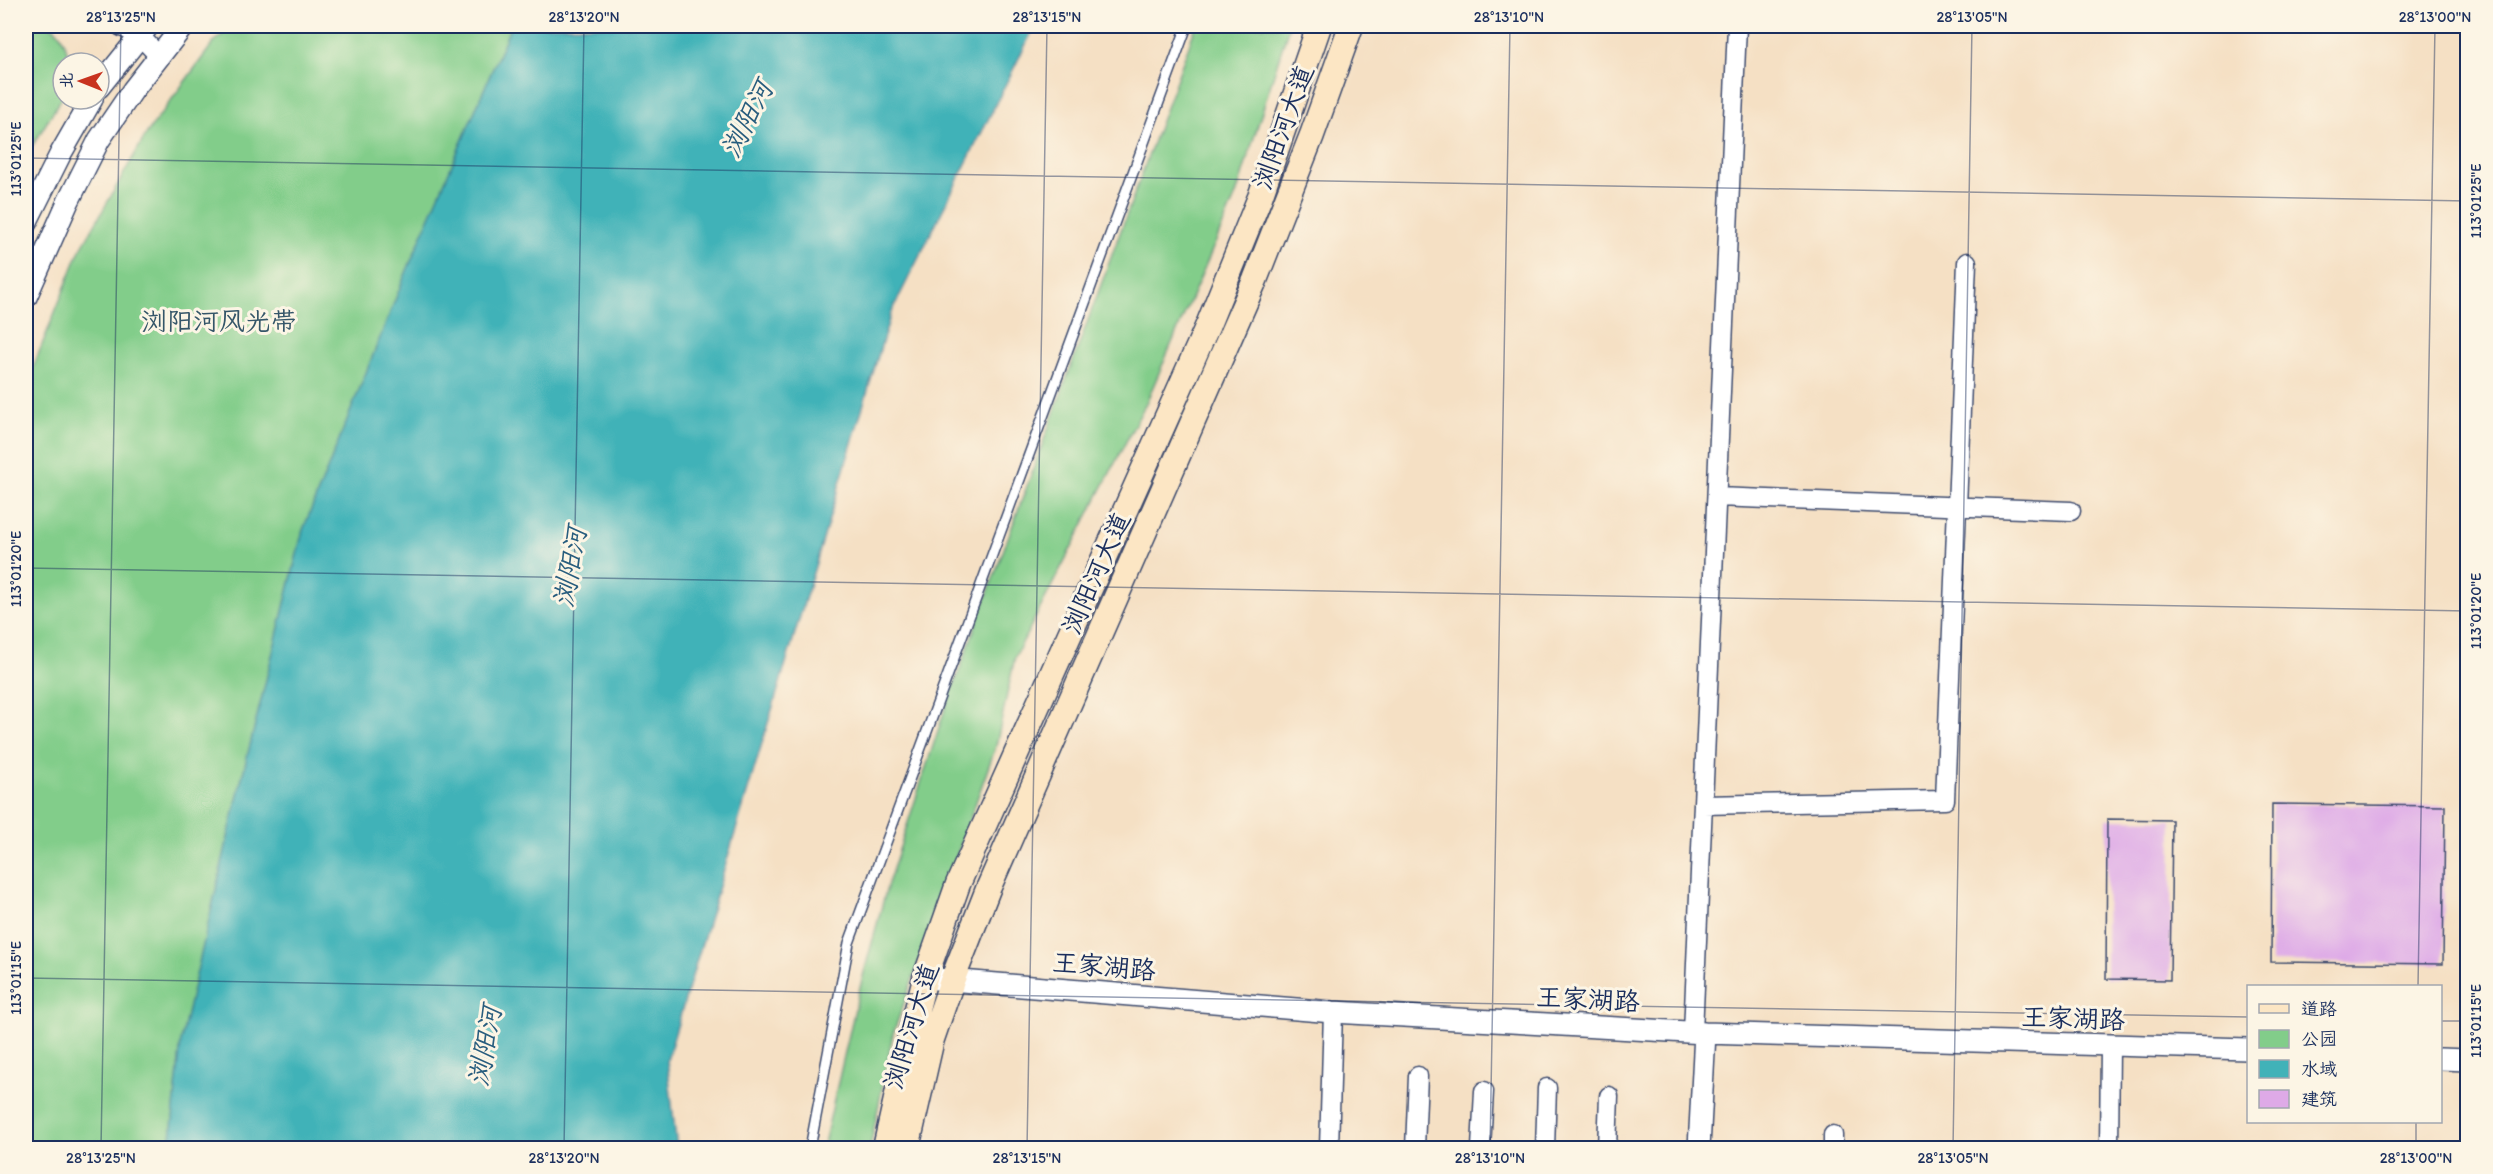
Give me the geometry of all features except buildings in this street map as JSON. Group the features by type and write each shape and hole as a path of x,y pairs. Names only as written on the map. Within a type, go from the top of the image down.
{"main road":[{"name":"浏阳河大道","path":"885,1149 910,1032 958,884 1208,325 1260,197 1319,26"},
{"name":"浏阳河大道","path":"907,1149 932,1039 988,889 1255,280 1312,135 1351,26"}],"street":[{"path":"120,26 144,31 159,56"},
{"path":"26,297 68,202 99,140 183,26"},
{"path":"1699,1149 1703,805 1737,26"},
{"path":"111,72 144,31"},
{"path":"26,223 85,111"},
{"path":"1703,805 1945,800 1967,262"},
{"path":"1717,497 2071,511"},
{"name":"王家湖路","path":"926,978 1333,1012 1699,1032 2247,1049"},
{"path":"1329,1149 1333,1012"},
{"path":"2109,1149 2110,1046"},
{"path":"2442,1059 2468,1060"},
{"path":"1414,1149 1418,1076"},
{"path":"1545,1149 1547,1088"},
{"path":"1481,1149 1484,1091"},
{"path":"1607,1149 1609,1096"}],"lane":[{"path":"810,1149 849,943 1187,26"}],"green space":[{"path":"47,25 58,32 66,51 51,51 51,111 54,111 26,156 26,26"},
{"name":"浏阳河风光带","path":"232,26 511,26 406,273 303,530 240,786 181,1041 170,1148 26,1148 26,385 79,252 147,133 214,42"},
{"path":"1196,26 1289,26 1236,195 1146,403 1015,657 996,746 893,1034 870,1148 823,1148 859,991 887,887 944,712"}],"water":[{"name":"浏阳河","path":"511,26 1035,26 891,313 667,1060 677,1148 170,1148 181,1041 240,786 303,530 406,273"}]}
